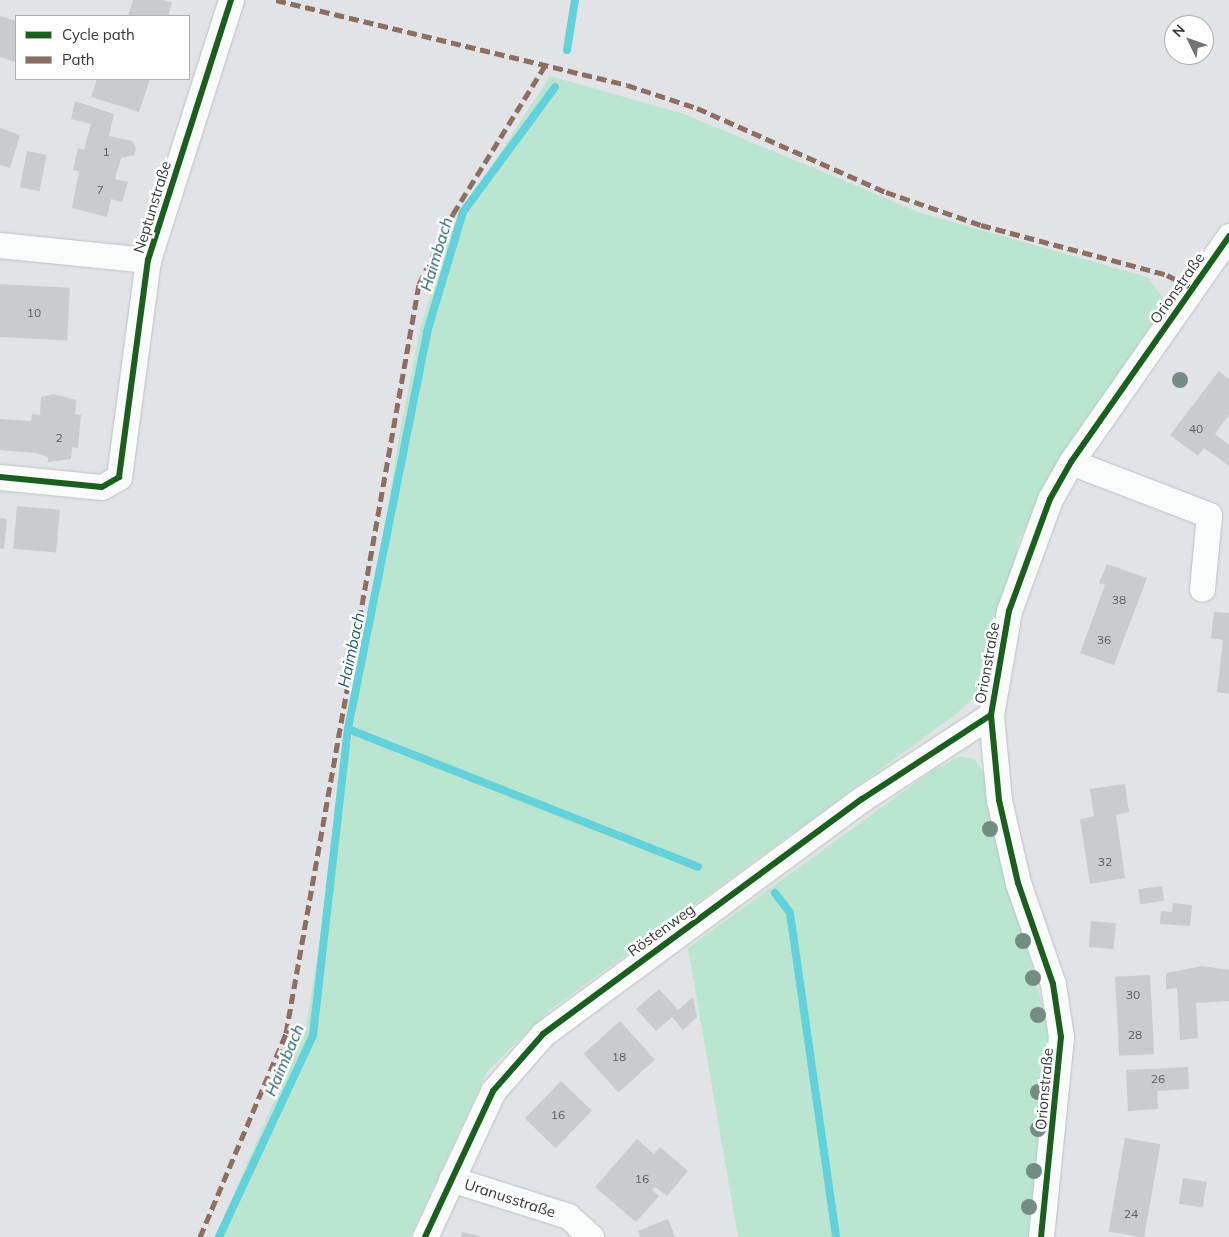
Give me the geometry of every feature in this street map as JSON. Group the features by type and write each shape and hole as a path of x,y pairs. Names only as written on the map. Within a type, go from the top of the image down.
{"street":[{"name":"Neptunstraße","path":"0,477 112,485 119,477 123,460 148,260 231,0"},
{"name":"Orionstraße","path":"1041,1237 1058,1087 1060,1027 1053,984 1006,841 991,715 1009,611 1050,498 1071,462 1229,236"},
{"path":"0,245 148,260"},
{"path":"1071,462 1209,515 1202,589"},
{"name":"Röstenweg","path":"424,1237 493,1091 543,1034 862,799 991,715"},
{"name":"Uranusstraße","path":"451,1179 568,1216 591,1237"}],"green space":[{"path":"550,76 684,114 921,213 1147,277 1162,296 1164,306 1051,474 1020,538 981,691 956,714 550,1010 487,1072 410,1237 215,1237 306,1028 398,443 420,329 452,227"},
{"path":"960,756 974,759 984,773 992,823 1050,1033 1028,1237 738,1237 688,948 932,771"}],"building":[{"path":"133,0 163,0 172,3 168,15 128,15"},
{"path":"0,16 15,21 15,62 0,57"},
{"path":"97,80 150,80 139,112 91,97"},
{"path":"75,101 114,114 109,136 132,141 136,148 134,155 121,158 115,179 128,182 122,202 111,199 107,217 72,208 79,171 73,170 78,148 84,150 91,124 71,119"},
{"path":"0,128 20,135 10,168 0,165"},
{"path":"27,151 47,155 40,191 20,187"},
{"path":"0,284 70,288 67,341 0,337"},
{"path":"1219,371 1229,379 1229,415 1215,434 1229,445 1229,466 1204,448 1198,456 1170,435"},
{"path":"53,394 76,400 75,414 81,415 78,448 72,447 71,459 48,462 48,457 36,453 0,450 0,419 31,421 32,414 40,415 41,397"},
{"path":"17,506 60,510 56,553 13,549"},
{"path":"0,518 7,519 4,549 0,548"},
{"path":"1107,564 1147,578 1114,665 1080,653 1105,585 1099,583"},
{"path":"1214,612 1229,613 1229,694 1217,692 1223,640 1211,638"},
{"path":"1125,784 1129,812 1116,815 1125,878 1090,884 1080,819 1094,816 1090,789"},
{"path":"1162,886 1164,901 1140,904 1138,889"},
{"path":"1173,903 1192,905 1190,926 1160,924 1161,911 1172,912"},
{"path":"1091,921 1116,923 1114,949 1089,947"},
{"path":"1202,966 1229,970 1229,1001 1196,1003 1198,1038 1180,1040 1177,988 1166,989 1166,973"},
{"path":"1150,975 1154,1054 1119,1056 1115,977"},
{"path":"659,989 678,1010 693,997 697,1017 683,1030 672,1017 656,1031 636,1009"},
{"path":"620,1021 655,1060 618,1092 584,1054"},
{"path":"1188,1067 1189,1089 1157,1091 1158,1109 1128,1111 1126,1070"},
{"path":"561,1081 592,1111 556,1148 525,1118"},
{"path":"1125,1138 1160,1144 1144,1237 1109,1232"},
{"path":"637,1139 654,1154 660,1147 688,1171 667,1196 655,1187 652,1190 659,1196 636,1222 595,1187"},
{"path":"1183,1178 1207,1182 1203,1207 1179,1204"},
{"path":"668,1219 675,1237 640,1237 638,1231"},
{"path":"462,1232 480,1236 480,1237 461,1237"}],"waterway":[{"name":"Haimbach","path":"567,50 575,0"},
{"name":"Haimbach","path":"219,1237 313,1035 348,729 427,332 463,212 555,87"},
{"path":"348,729 698,867"},
{"path":"775,893 790,913 836,1237"}],"marked path":[{"path":"276,0 627,85 697,108 886,192 981,225 1167,275 1192,288"},
{"path":"200,1237 286,1033 419,284 453,214 546,64"}],"cycle path":[{"path":"0,477 102,487 119,477 148,260 231,0"},
{"path":"1041,1237 1061,1037 1053,984 1018,883 999,800 991,715 1009,611 1050,499 1071,462 1229,236"},
{"path":"425,1237 493,1091 543,1034 862,799 991,715"}]}
